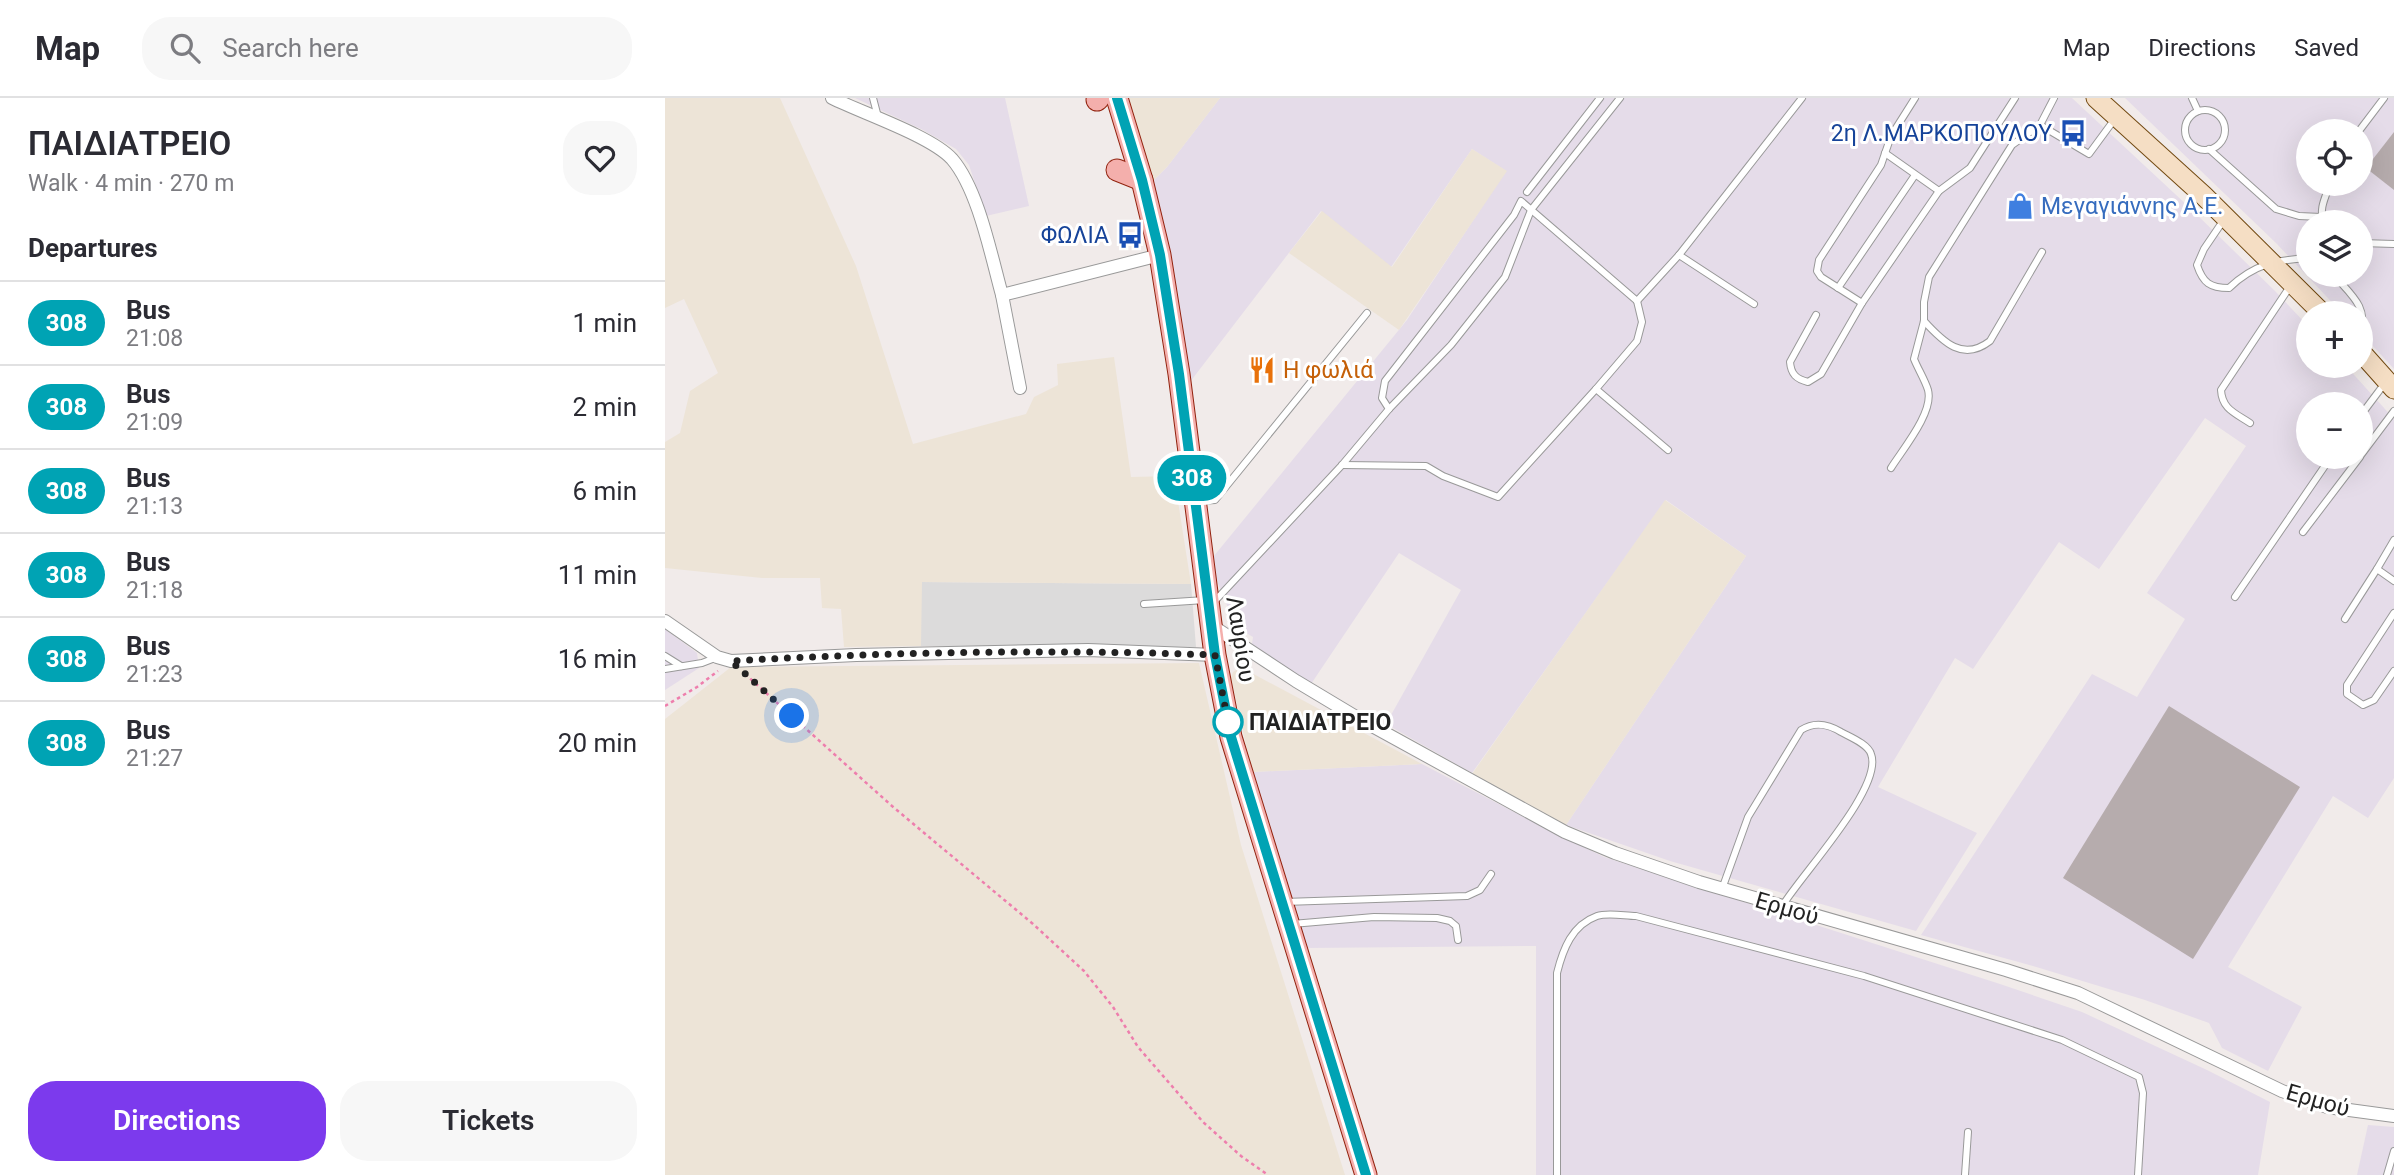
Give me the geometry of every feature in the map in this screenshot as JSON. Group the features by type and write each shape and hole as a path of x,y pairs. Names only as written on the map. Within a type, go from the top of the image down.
{"main road":[{"path":"2097,98 2226,218 2310,301"},
{"name":"Λαυρίου","path":"1104,99 1142,180 1160,255 1179,374 1215,655 1231,737 1366,1175"},
{"path":"1117,170 1142,180"},
{"path":"2373,366 2390,385"}],"street":[{"path":"832,98 923,139 950,157 966,179 1002,295 1020,388"},
{"path":"1002,295 1160,255"},
{"name":"Ερμού","path":"1209,610 1346,711 1565,832 1615,853 1722,889 1982,962 2078,993 2282,1091 2327,1107 2394,1116"},
{"path":"665,621 717,657 731,661 856,655 1075,651 1215,655"}],"lane":[{"path":"873,98 878,119"},
{"path":"1527,192 1600,98"},
{"path":"1145,604 1209,610 1342,465 1389,409 1451,345 1505,277 1531,210 1621,98"},
{"path":"1637,300 1679,255 1802,98"},
{"path":"1862,303 1821,277 1817,271 1819,260 1881,165 1892,136 1915,98"},
{"path":"1816,315 1790,362 1791,370 1798,380 1808,382 1821,374 1862,303 1939,191 1970,168 2015,98"},
{"path":"1891,468 1925,414 1929,402 1927,389 1914,359 1924,321 1924,302 1929,277 2012,145 2040,125 2054,98"},
{"path":"2192,98 2198,111"},
{"path":"2368,119 2384,98"},
{"path":"2204,109 2217,113 2225,130 2220,142 2209,149 2196,148 2186,138 2187,119 2204,109"},
{"path":"2040,125 2089,154 2117,116"},
{"path":"1581,122 1594,131"},
{"path":"2209,149 2276,209 2296,215"},
{"path":"1885,153 1939,191"},
{"path":"1838,288 1915,175"},
{"path":"1342,465 1426,466 1443,476 1498,497 1637,341 1642,322 1637,300 1521,201 1514,215 1385,381 1383,398 1389,409"},
{"path":"2226,218 2204,249 2197,265 2201,278 2216,288 2229,288 2270,261 2296,259"},
{"path":"2373,243 2394,244"},
{"path":"1924,321 1942,341 1964,350 1978,350 1990,341 2042,252"},
{"path":"1679,255 1754,304"},
{"path":"2250,423 2227,408 2221,400 2221,390 2292,284"},
{"path":"2345,287 2357,301"},
{"path":"1195,502 1215,500 1367,313"},
{"path":"2373,403 2390,385"},
{"path":"1597,389 1668,450"},
{"path":"2373,439 2394,411"},
{"path":"2235,597 2323,469"},
{"path":"2303,532 2350,469"},
{"path":"2345,619 2394,540"},
{"path":"2377,569 2394,581"},
{"path":"2394,612 2347,685 2347,694 2363,705 2368,704 2374,700 2394,671"},
{"path":"665,656 681,666"},
{"path":"665,669 702,663 717,657"},
{"path":"1722,889 1748,817 1801,730 1809,725 1830,725 1869,749 1873,756 1873,768 1847,820 1781,906"},
{"path":"1282,902 1467,896 1480,891 1491,874"},
{"path":"1557,1175 1557,972 1563,948 1580,926 1599,915 1636,916 1864,976 2062,1040 2116,1065 2139,1077 2143,1093 2138,1175"},
{"path":"1290,924 1374,917 1437,918 1450,921 1456,926 1458,940"},
{"path":"1965,1175 1968,1132"},
{"path":"2387,1175 2394,1151"}],"path":[{"path":"665,706 697,687 731,661 892,806 1033,924 1084,971 1113,1007 1138,1047 1203,1122 1241,1156 1268,1175"}],"shaded area":[{"path":"665,98 780,98 856,266 913,444 1026,414 1034,397 1058,385 1057,364 1114,357 1131,477 1174,476 1191,584 922,582 921,646 844,647 841,609 822,608 820,578 762,578 665,568 665,442 680,433 690,391 718,373 684,299 665,308"},
{"path":"855,98 1005,98 1029,206 986,216 969,165 956,149"},
{"path":"1127,98 1220,98 1167,167 1151,183"},
{"path":"1220,98 2072,98 2189,207 2296,313 2296,378 2357,378 2370,392 2296,392 2296,469 2373,469 2373,396 2394,419 2394,778 2368,818 2333,796 2228,967 2302,1007 2268,1071 2222,1048 2209,1023 2145,1000 1921,935 2092,674 2137,697 2185,619 2147,593 2246,446 2205,418 2099,569 2059,542 1973,669 1955,658 1878,787 1977,833 1916,931 1670,861 1566,825 1746,556 1666,500 1472,773 1386,724 1461,590 1399,553 1311,684 1252,644 1253,637 1236,627 1209,562 1407,320 1506,171 1472,149 1391,267 1321,211 1190,382 1151,183 1167,167"},
{"path":"2125,98 2394,98 2394,369 2373,346 2373,301 2331,301 2317,287 2373,287 2373,210 2296,210 2296,264"},
{"path":"1472,149 1507,171 1399,330 1289,253 1322,211 1392,267"},
{"path":"1665,500 1746,556 1566,825 1472,774"},
{"path":"921,582 1191,584 1196,647 921,646"},
{"path":"665,629 697,653 699,668 665,690"},
{"path":"1199,663 1241,845 1345,1175 665,1175 665,719 731,667"},
{"path":"1238,669 1246,670 1422,764 1252,772 1231,678 1233,672"},
{"path":"1422,764 1604,857 2082,1012 2207,1070 2270,1102 2258,1175 1536,1175 1536,946 1306,948 1252,772"},
{"path":"2368,1125 2394,1127 2394,1175 2357,1175"}],"building":[{"path":"2394,132 2394,190 2373,174 2373,159"},
{"path":"2169,706 2300,787 2193,959 2063,878"}],"bus line":[{"name":"308","path":"1117,98 1142,180 1160,255 1179,374 1215,655 1231,737 1366,1175"}],"place":[{"name":"2η Λ.ΜΑΡΚΟΠΟΥΛΟΥ","path":"2073,133"},
{"name":"Μεγαγιάννης Α.Ε.","path":"2020,206"},
{"name":"ΦΩΛΙΑ","path":"1130,235"},
{"name":"Η φωλιά","path":"1262,370"},
{"name":"ΠΑΙΔΙΑΤΡΕΙΟ","path":"1228,722"}],"route":[{"path":"792,716 731,661 856,655 1089,650 1215,655 1228,722"}]}
